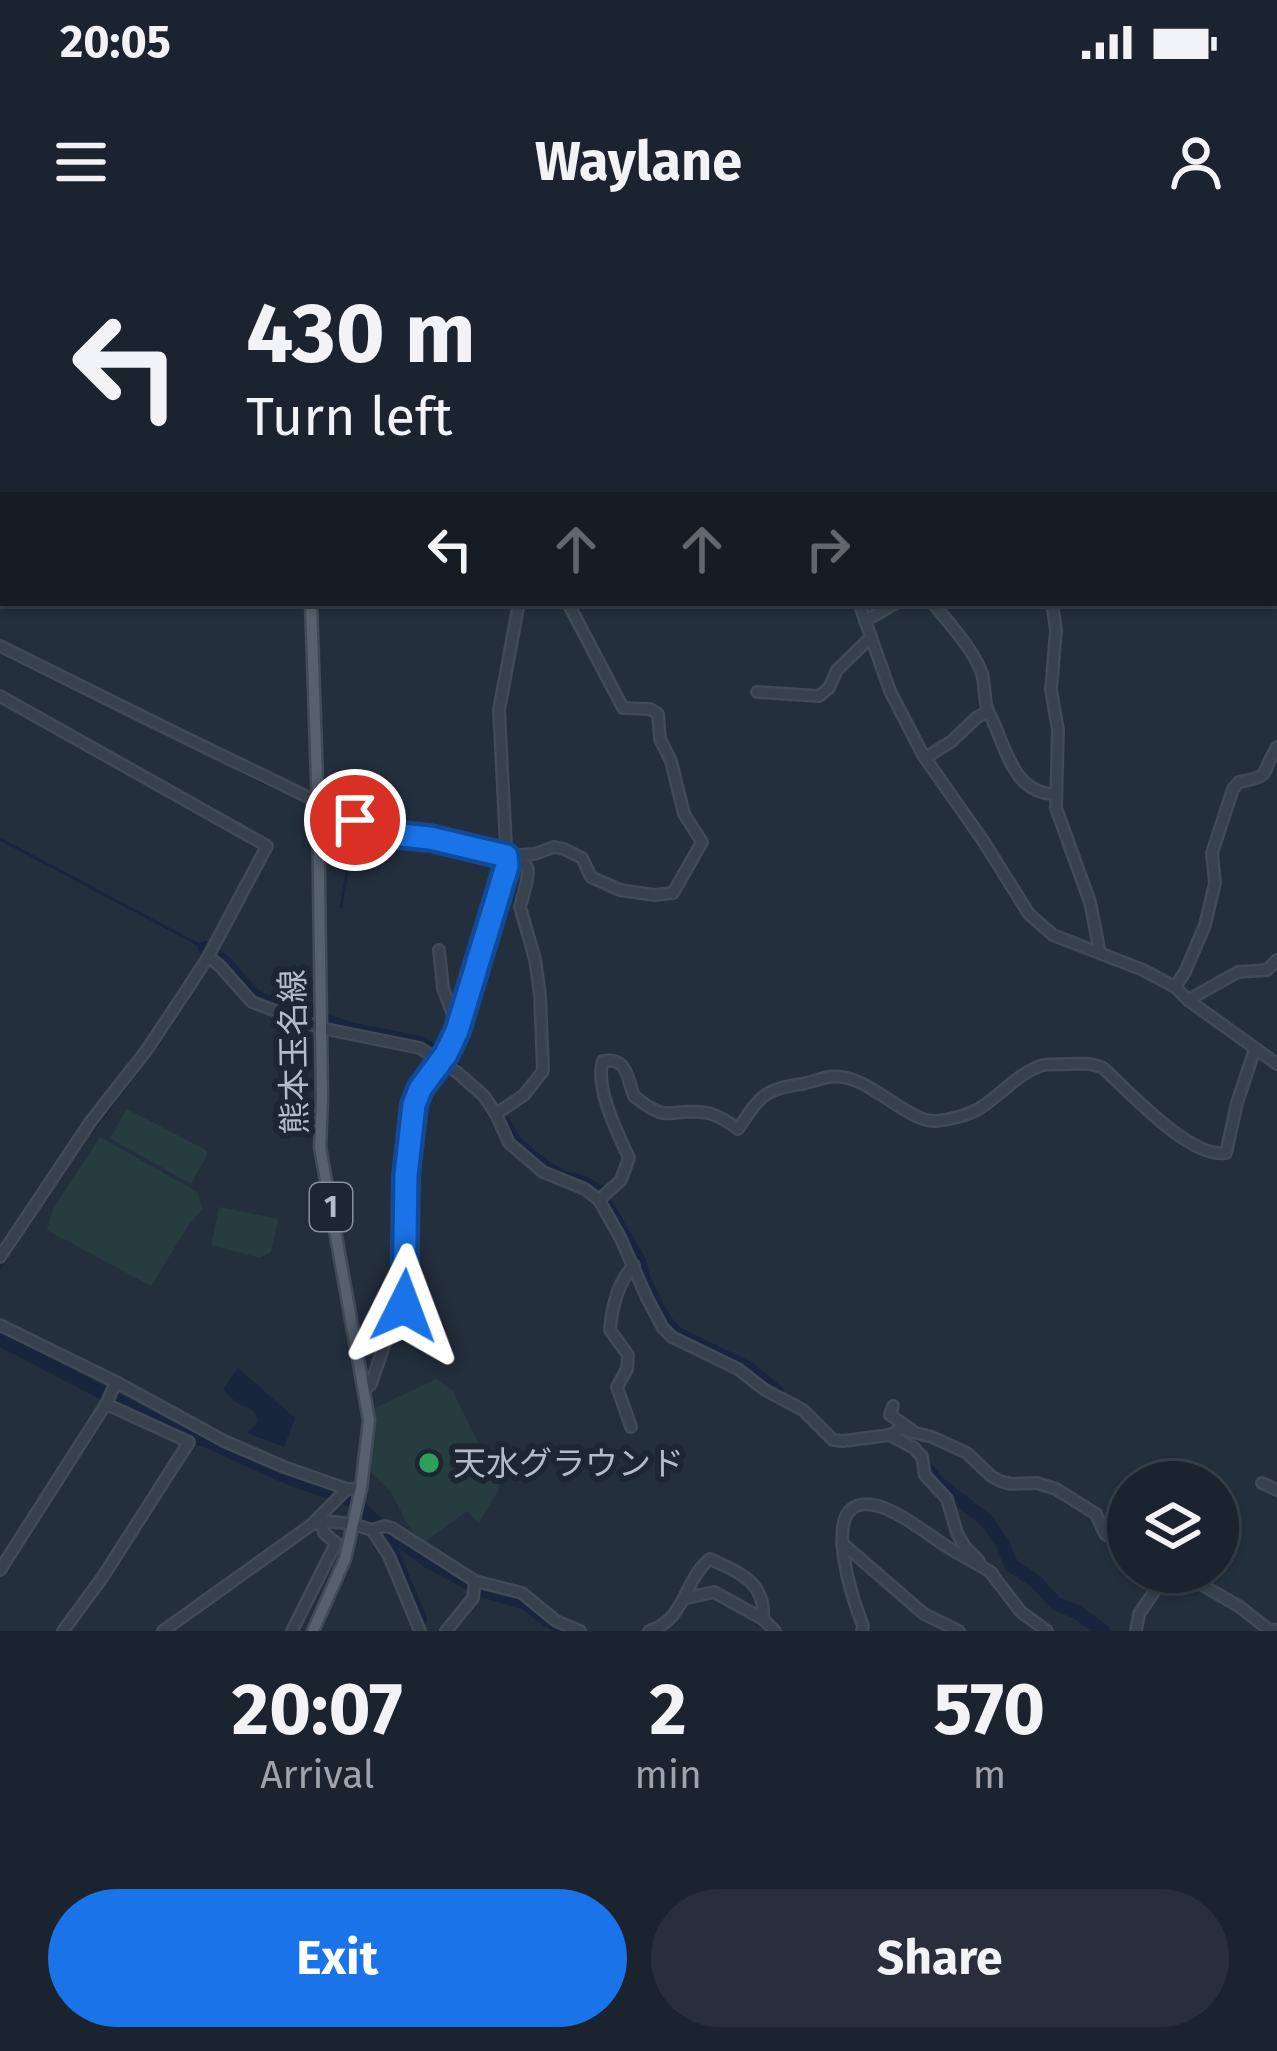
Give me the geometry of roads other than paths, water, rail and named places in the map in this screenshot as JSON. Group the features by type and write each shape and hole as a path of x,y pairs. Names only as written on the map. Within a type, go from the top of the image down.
{"main road":[{"name":"熊本玉名線","path":"311,606 320,1147 370,1420 345,1559 313,1631"}],"street":[{"path":"364,1390 404,1306 406,1175 414,1105 460,1019 506,861 499,710 518,606"},
{"path":"506,861 564,849 582,857 591,877 620,890 654,895 674,893 702,842 684,814 671,761 659,739 658,714 623,708 570,606"},
{"path":"860,606 890,692 925,758 1029,914 1053,935 1175,987 1277,1064"},
{"path":"865,621 891,606"},
{"path":"935,606 982,674 982,696 1010,766 1033,788 1056,794"},
{"path":"1052,606 1057,814 1090,902 1100,953"},
{"path":"757,692 819,696 829,688 837,670 871,637"},
{"path":"0,646 318,810 390,834 430,838 525,864 528,870 520,907 535,958 543,1012 543,1070 524,1095 497,1113"},
{"path":"0,696 267,846 210,953 0,1257"},
{"path":"925,758 988,711"},
{"path":"1175,987 1205,925 1215,883 1214,841 1233,789 1239,782 1259,780 1277,746"},
{"path":"439,950 443,988 453,1015 460,1019"},
{"path":"210,953 252,1002 443,1058 484,1096 509,1143 543,1172 600,1199 647,1298 672,1337 738,1369 803,1410 833,1440 890,1435 900,1429 932,1437 967,1453 1000,1481 1056,1489 1096,1514 1107,1535"},
{"path":"1188,1000 1238,972 1267,970 1277,960"},
{"path":"600,1199 621,1180 629,1158 600,1077 603,1061 614,1059 622,1064 634,1096 660,1113 704,1112 738,1129 758,1100 786,1084 848,1078 923,1121 938,1121 977,1111 1008,1084 1042,1065 1093,1063 1173,1130 1213,1155 1226,1154 1255,1049"},
{"path":"631,1427 617,1387 628,1355 610,1330 617,1292 634,1265"},
{"path":"0,1325 224,1441 342,1494 377,1528 420,1631"},
{"path":"0,1570 115,1385"},
{"path":"63,1631 189,1442 107,1402"},
{"path":"893,1406 890,1415 916,1433"},
{"path":"890,1435 922,1457 925,1475 947,1499 965,1547 1021,1612 1047,1631"},
{"path":"1262,1483 1277,1490"},
{"path":"316,1524 342,1494"},
{"path":"862,1631 840,1532 848,1512 862,1504 923,1530 992,1574"},
{"path":"163,1631 316,1524 357,1505"},
{"path":"292,1631 336,1543 316,1524"},
{"path":"377,1528 474,1584 522,1594 556,1621 580,1631"},
{"path":"842,1543 924,1614 959,1631"},
{"path":"649,1631 668,1622 698,1570 710,1559 755,1586 762,1594 763,1619"},
{"path":"446,1631 473,1598 474,1584"},
{"path":"686,1598 714,1592 776,1631"},
{"path":"1136,1631 1139,1614 1153,1593"},
{"path":"1216,1593 1270,1630"}],"water":[{"path":"238,1368 295,1418 284,1447 247,1433 258,1422 255,1414 223,1389"}],"waterway":[{"path":"0,653 160,730"},
{"path":"190,745 316,806"},
{"path":"341,907 355,826"},
{"path":"0,839 205,948"},
{"path":"205,948 259,999 350,1029 421,1043 453,1066"},
{"path":"0,1268 77,1151 192,992"},
{"path":"503,1122 515,1142 542,1165 598,1191 639,1261 664,1320 677,1334 750,1369 777,1392"},
{"path":"0,1339 170,1428 354,1501 428,1561 482,1590 525,1603 562,1627"},
{"path":"55,1493 109,1411"},
{"path":"928,1470 987,1521 1012,1566 1057,1604 1103,1631"},
{"path":"377,1526 420,1620"}],"place":[{"name":"天水グラウンド","path":"429,1463"}]}
